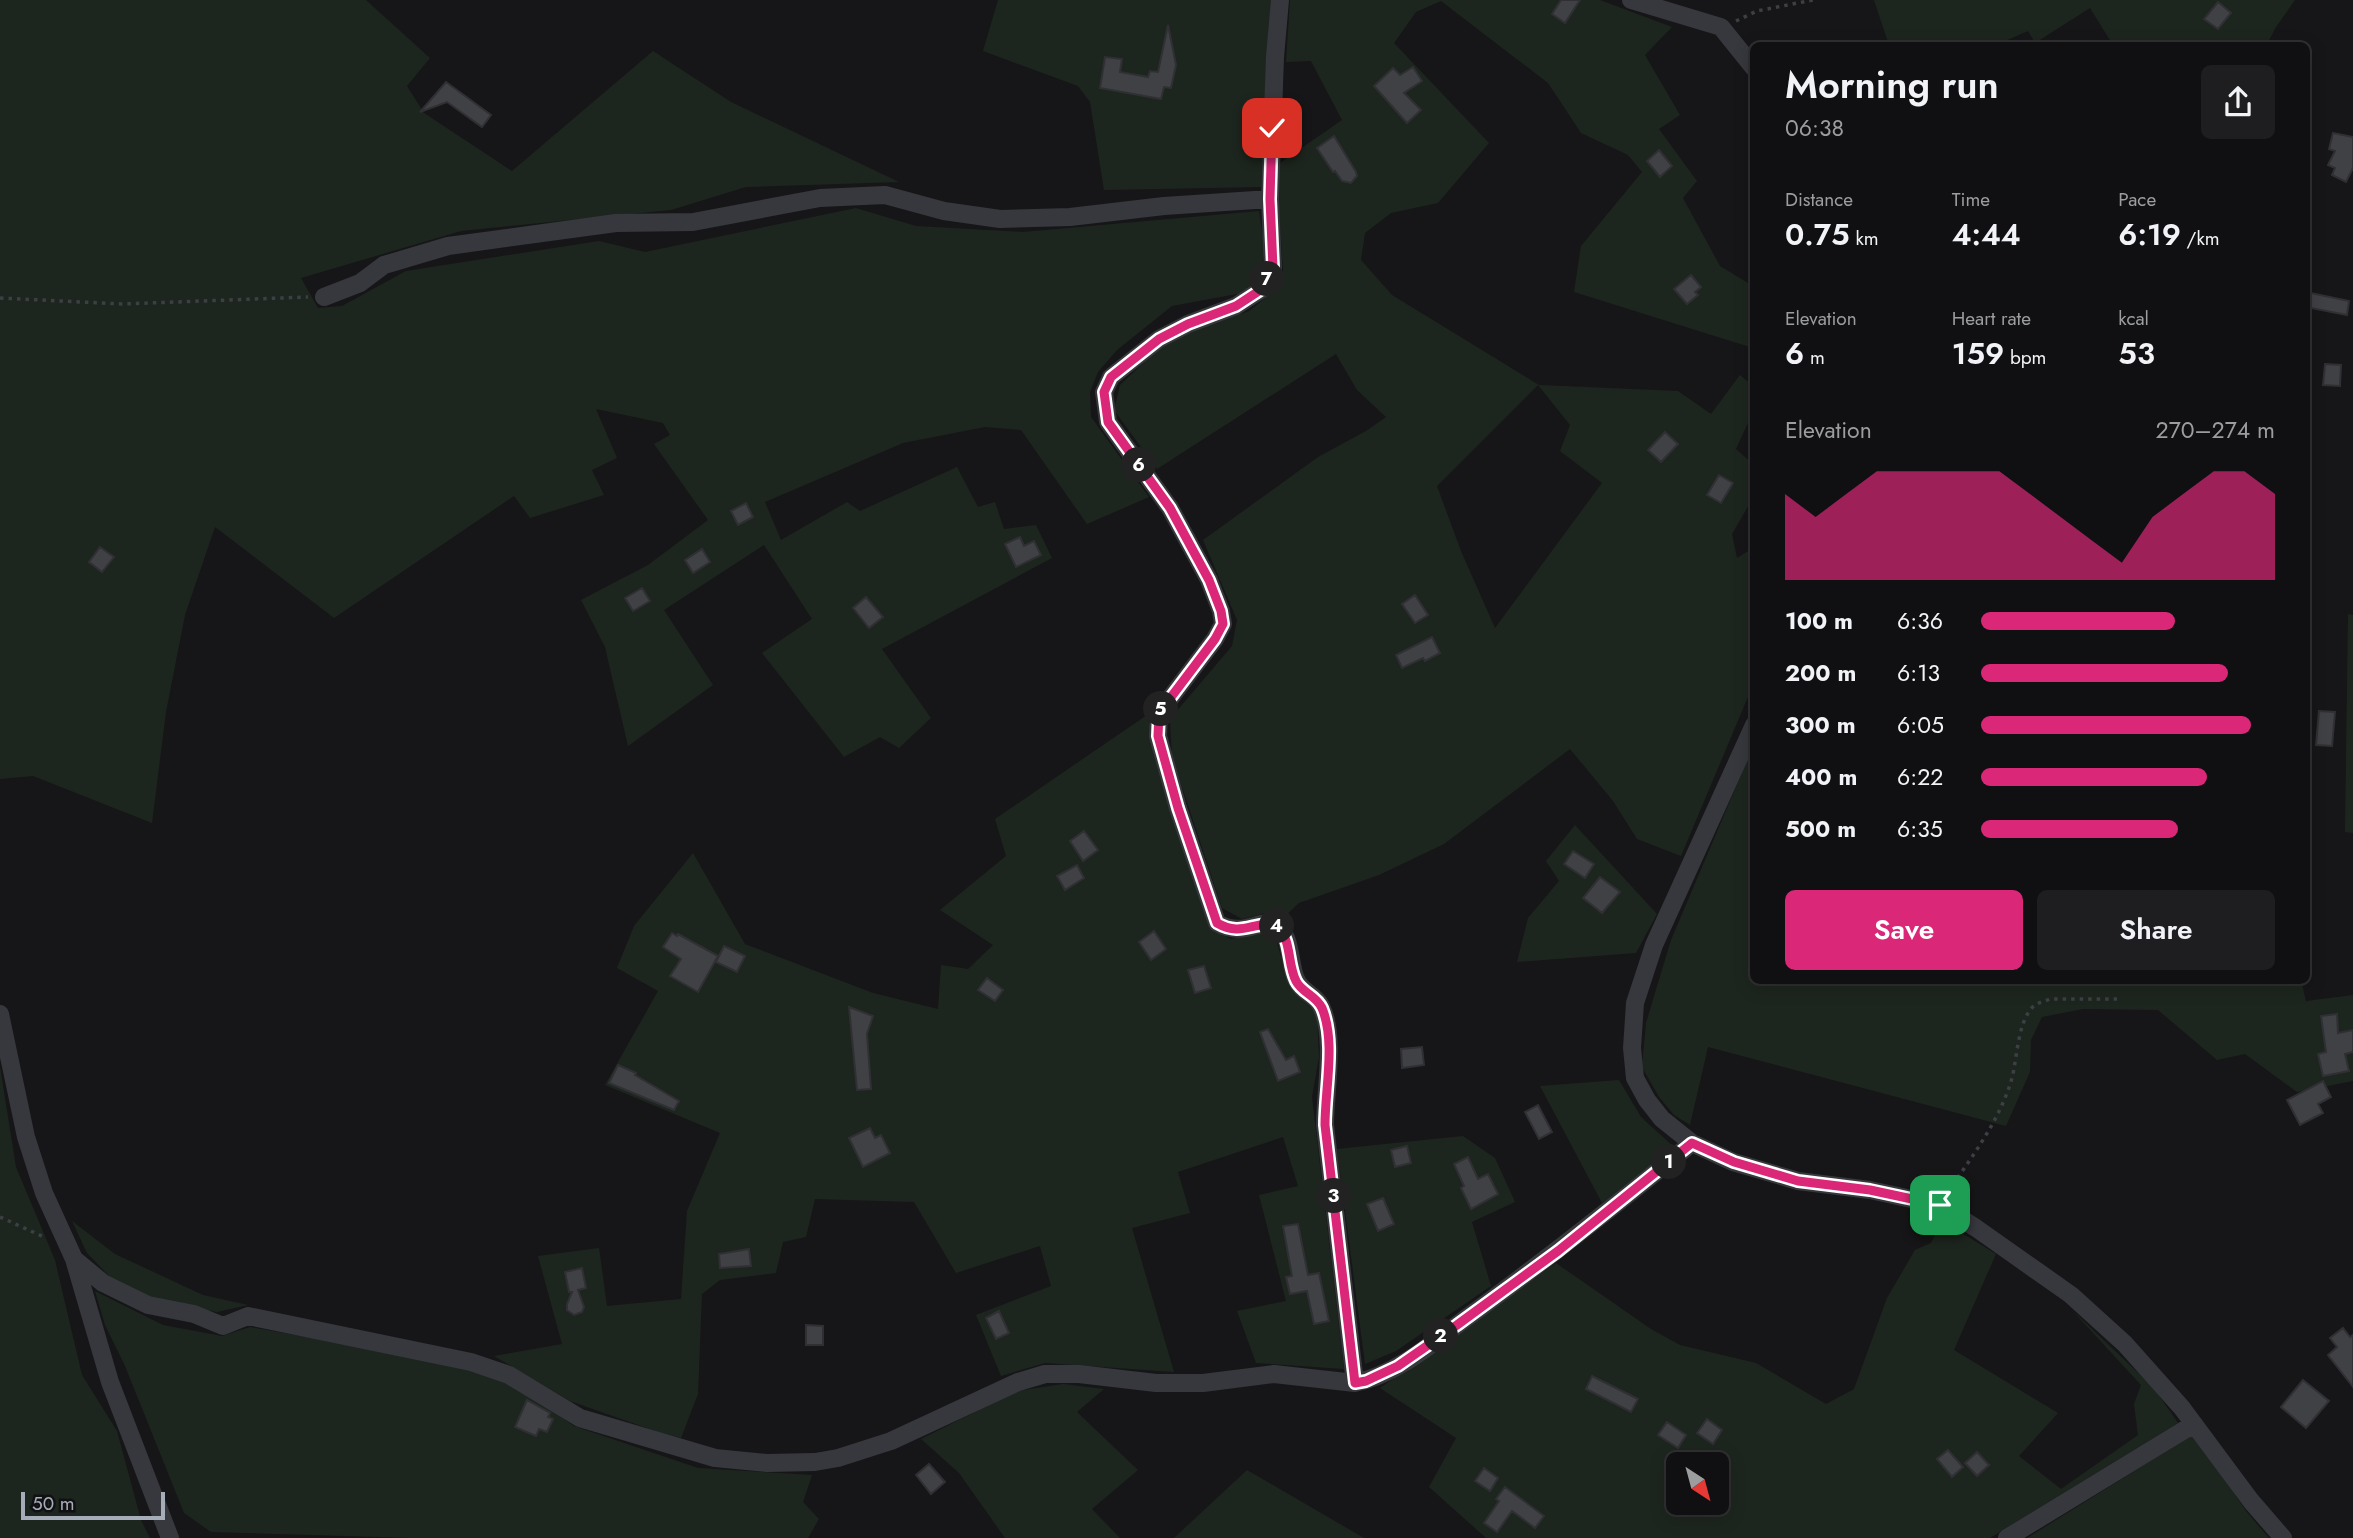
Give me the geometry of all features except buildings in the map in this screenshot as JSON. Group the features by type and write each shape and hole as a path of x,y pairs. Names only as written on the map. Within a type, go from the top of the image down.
{"street":[{"path":"1280,0 1275,57 1270,199 1273,268 1262,289 1236,306 1188,324 1159,339 1111,377 1104,392 1104,404 1108,422 1170,508 1209,580 1221,611 1223,624 1215,639 1159,713 1158,736 1178,808 1217,923 1226,928 1241,930 1269,923 1277,926 1285,938 1296,981 1315,997 1325,1017 1328,1045 1325,1125 1355,1383"},
{"path":"1631,0 1721,27 1750,63"},
{"path":"324,297 360,283 384,265 448,246 616,223 693,222 820,198 886,195 944,211 1000,219 1070,217 1164,206 1270,199"},
{"path":"1750,734 1654,945 1635,1003 1632,1048 1634,1078 1647,1100 1662,1118 1692,1143 1734,1162 1798,1181 1870,1190 1940,1205 2071,1295 2125,1345 2194,1424 2251,1501 2283,1538"},
{"path":"0,1014 26,1137 44,1193 74,1259 110,1382 170,1538"},
{"path":"74,1259 103,1283 148,1306 194,1314 223,1326 248,1316 471,1362 509,1375 580,1418 669,1446 728,1460 767,1463 815,1462 838,1458 891,1441 1017,1382 1045,1374 1079,1374 1156,1383 1203,1383 1274,1374 1355,1383 1366,1381 1398,1366 1457,1325 1558,1251 1692,1143"},
{"path":"2007,1538 2194,1424"}],"path":[{"path":"1721,27 1757,11 1813,0"},
{"path":"0,298 122,304 324,297"},
{"path":"1940,1205 2003,1105 2024,1021 2031,1009 2050,999 2117,999"},
{"path":"0,1217 40,1234 74,1259"}],"shaded area":[{"path":"0,0 366,0 430,58 407,86 424,113 512,171 653,51 731,102 899,182 746,187 671,210 461,231 301,278 318,308 342,306 406,271 599,241 645,252 856,208 916,226 1023,232 1259,211 1265,251 1259,277 1242,293 1172,306 1117,350 1098,372 1090,392 1091,417 1149,497 1087,524 1021,430 985,427 903,443 765,502 781,540 847,502 860,511 957,467 978,507 995,502 1004,529 1036,525 1052,558 882,649 931,718 899,748 880,737 844,757 762,653 812,619 764,545 664,610 713,685 628,746 605,647 581,600 648,565 708,520 654,444 670,435 663,423 596,409 617,458 592,470 604,495 530,518 514,496 334,618 215,527 185,615 166,712 152,823 33,776 0,779"},
{"path":"998,0 1276,0 1261,187 1104,190 1090,102 1078,86 983,51"},
{"path":"1290,0 1600,0 1672,27 1645,55 1680,115 1659,129 1697,181 1683,198 1720,266 1750,284 1750,347 1574,292 1581,246 1642,172 1628,155 1581,133 1548,83 1441,1 1416,12 1394,43 1489,143 1438,203 1391,213 1365,233 1361,260 1392,295 1539,385 1678,391 1711,414 1740,375 1750,383 1750,419 1736,449 1750,461 1750,503 1732,534 1737,558 1750,550 1750,692 1681,856 1637,839 1613,801 1570,749 1444,844 1379,875 1299,903 1283,918 1270,912 1242,919 1222,908 1172,757 1170,719 1232,646 1237,620 1203,540 1318,457 1386,417 1357,390 1336,354 1157,469 1114,410 1120,385 1156,351 1178,337 1249,311 1269,295 1283,270 1279,208 1280,163 1342,120 1311,61 1286,62","holes":["1538,385 1570,425 1560,451 1602,483 1495,628 1461,551 1437,486"]},
{"path":"1874,0 2295,0 2268,42 2111,42 2090,8 2037,42 2028,31 2003,42 1888,42"},
{"path":"2348,614 2353,615 2353,833 2345,832"},
{"path":"1147,715 1211,929 1231,939 1264,931 1274,933 1290,987 1317,1014 1319,1057 1312,1097 1344,1369 1256,1363 1237,1311 1286,1301 1259,1195 1298,1186 1283,1137 1178,1172 1190,1213 1132,1228 1174,1372 1045,1363 1001,1376 976,1315 1051,1286 1040,1246 956,1273 914,1202 815,1199 806,1237 783,1242 776,1273 720,1280 702,1294 698,1394 681,1438 570,1401 494,1356 562,1344 538,1256 599,1248 607,1306 681,1299 687,1211 720,1133 605,1085 658,991 617,968 634,926 693,853 745,944 873,993 938,1009 941,965 968,969 993,945 940,910 1006,856 995,819"},
{"path":"1750,754 1750,984 2302,984 2306,1001 2353,995 2353,1081 2297,1092 2245,1054 2217,1060 2158,1010 2083,1009 2042,1017 2031,1040 2030,1072 2006,1126 1708,1047 1690,1125 1674,1115 1659,1097 1642,1067 1646,1023 1671,940"},
{"path":"1575,825 1657,914 1636,953 1517,962 1528,918 1559,881 1546,861"},
{"path":"0,1067 16,1167 55,1260 82,1375 117,1431 141,1520 150,1538 0,1538"},
{"path":"1619,1080 1641,1117 1674,1147 1602,1203 1540,1086"},
{"path":"1463,1136 1495,1158 1515,1202 1472,1222 1491,1286 1396,1351 1365,1364 1337,1149"},
{"path":"72,1221 115,1254 203,1295 248,1305 217,1312 158,1301 110,1277 87,1253"},
{"path":"1942,1221 1996,1254 1954,1350 2058,1413 2019,1456 2061,1489 2138,1435 2134,1404 2141,1385 2072,1310 2153,1387 2178,1423 1990,1538 1486,1538 1429,1487 1456,1438 1380,1388 1556,1263 1651,1329 1680,1345 1756,1363 1826,1404 1854,1389 1887,1298 1915,1250 1931,1243"},
{"path":"95,1291 163,1325 222,1336 250,1327 463,1364 508,1380 574,1426 698,1468 812,1475 803,1502 819,1519 808,1538 412,1538 211,1532 184,1513 125,1366 105,1325"},
{"path":"1063,1384 1104,1389 1077,1412 1138,1470 1092,1509 1120,1538 1005,1538 959,1473 921,1439 1017,1391"},
{"path":"2194,1434 2246,1511 2269,1538 2027,1538"},
{"path":"1247,1470 1364,1538 1174,1538"}],"route":[{"path":"1272,128 1270,199 1273,268 1262,289 1236,306 1188,324 1159,339 1111,377 1104,392 1104,404 1108,422 1170,508 1209,580 1221,611 1223,624 1215,639 1159,713 1158,736 1178,808 1217,923 1226,928 1241,930 1269,923 1283,931 1296,981 1315,997 1325,1017 1328,1073 1325,1125 1355,1383 1366,1381 1398,1366 1457,1325 1558,1251 1692,1143 1734,1162 1798,1181 1870,1190 1940,1205"}]}
